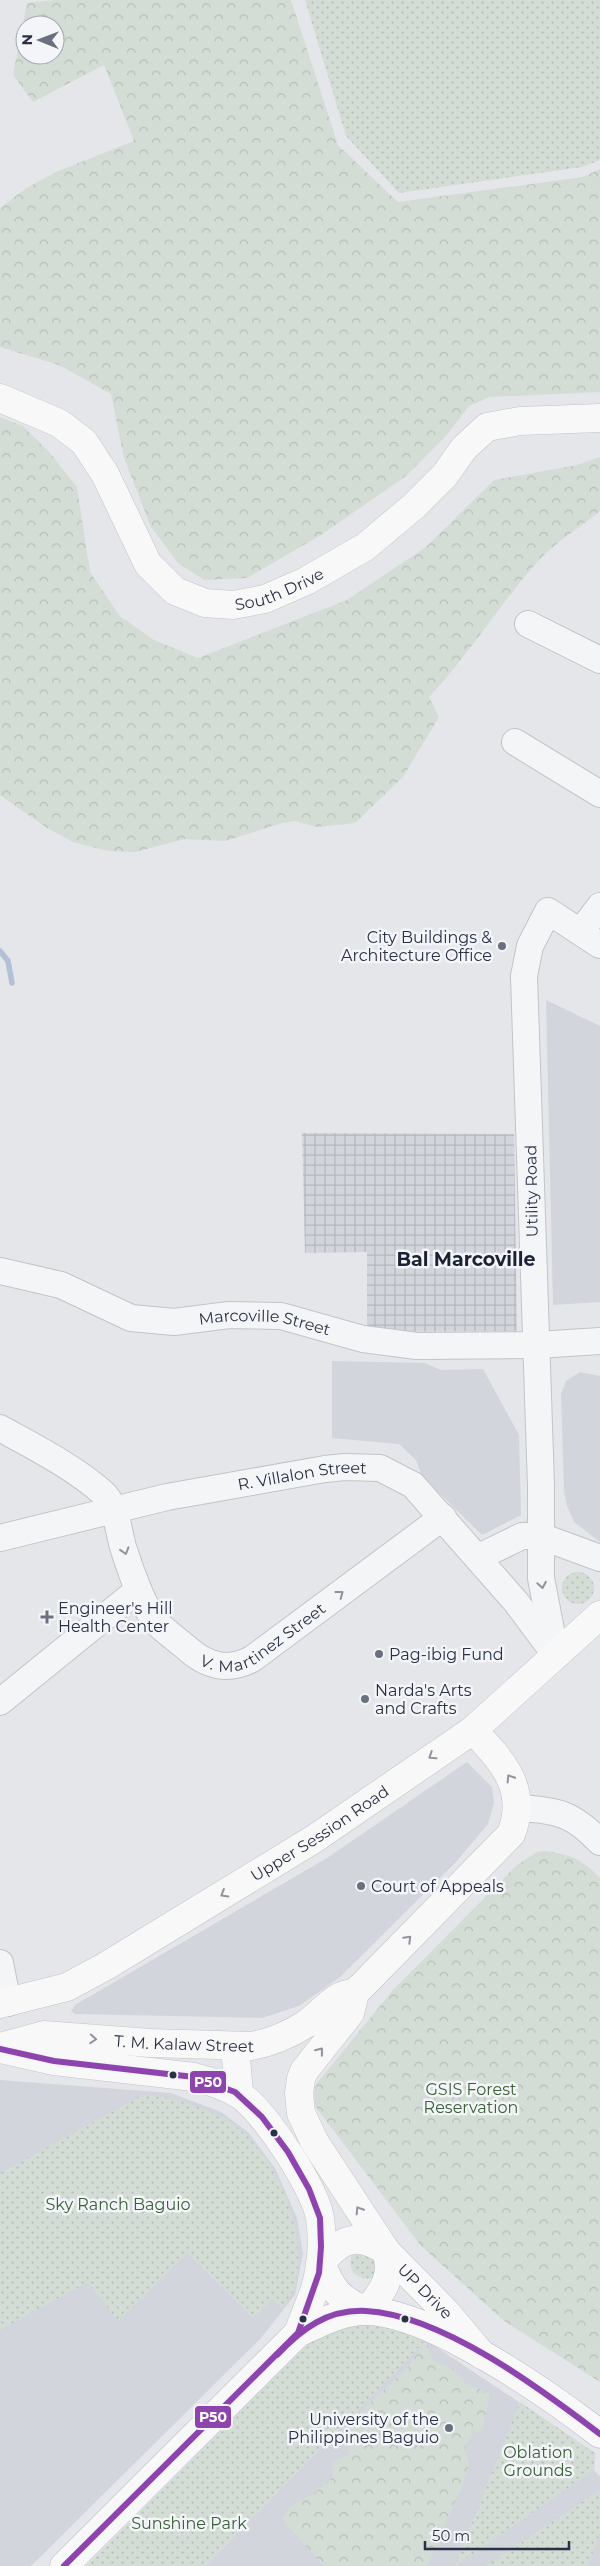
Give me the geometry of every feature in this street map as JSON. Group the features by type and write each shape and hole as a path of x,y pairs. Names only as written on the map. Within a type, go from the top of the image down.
{"main road":[{"name":"South Drive","path":"0,398 59,423 84,442 105,474 148,564 175,591 205,603 233,605 265,599 306,581 365,547 414,506 445,475 464,448 487,427 520,421 600,418"},
{"name":"Upper Session Road","path":"4,2003 67,1987 106,1966 314,1839 482,1722 600,1615"},
{"path":"482,1722 489,1736 492,1751 514,1785 519,1808"},
{"name":"T. M. Kalaw Street","path":"386,2251 314,2141 301,2113 299,2093 301,2079 304,2071 350,2013 355,1994 499,1848 511,1834 519,1808"},
{"path":"54,2062 44,2035 48,2012 67,1987"},
{"name":"T. M. Kalaw Street","path":"0,2048 44,2035 235,2046 267,2043 306,2024 342,1994 355,1994"},
{"path":"235,2046 239,2094"},
{"name":"T. M. Kalaw Street","path":"0,2048 54,2062 194,2077 215,2082 239,2094 263,2117 291,2157 314,2200 320,2218 320,2263 316,2284 298,2333"},
{"path":"263,2117 299,2093"},
{"path":"355,2239 365,2240 386,2251 390,2264 388,2278 382,2294 366,2311 342,2299 330,2286 320,2263 332,2249 355,2239"},
{"name":"UP Drive","path":"386,2251 446,2312 484,2356"},
{"name":"UP Drive","path":"298,2333 332,2317 366,2311 404,2318 425,2326 484,2356 565,2408 600,2434"},
{"path":"64,2566 298,2333"}],"street":[{"path":"528,624 600,660"},
{"path":"514,742 600,794"},
{"path":"591,938 600,906"},
{"name":"Utility Road","path":"556,1656 541,1578 541,1486 524,976 530,946 548,911 591,938"},
{"name":"Marcoville Street","path":"0,1271 61,1285 131,1318 174,1322 229,1315 264,1314 300,1320 382,1343 417,1346 537,1345 600,1341"},
{"path":"0,1428 80,1476 104,1494 114,1511"},
{"name":"R. Villalon Street","path":"0,1538 168,1497 345,1467 380,1468 413,1485 479,1557 516,1602 556,1656"},
{"name":"V. Martinez Street","path":"114,1511 123,1548 138,1590 156,1622 196,1656 212,1664 229,1667 240,1665 281,1637 442,1518"},
{"path":"479,1557 522,1536 540,1536 600,1558"},
{"path":"0,1702 138,1590"},
{"path":"519,1808 546,1809 566,1814 583,1824 600,1842"},
{"path":"0,1963 4,2003"}],"shaded area":[{"path":"546,1000 600,1026 600,1302 553,1305"},
{"path":"302,1133 514,1134 517,1331 367,1332 367,1252 305,1253"},
{"path":"332,1361 424,1363 441,1370 483,1369 519,1435 521,1515 482,1535 422,1476 416,1460 399,1444 332,1438"},
{"path":"580,1372 600,1376 600,1542 574,1522 567,1506 564,1491 561,1394 566,1381"},
{"path":"467,1762 492,1787 494,1803 488,1824 456,1862 340,1977 299,2006 262,2018 75,2014 71,2011 75,2005 327,1858"},
{"path":"0,2080 171,2093 221,2112 248,2132 275,2168 297,2218 303,2254 295,2295 261,2338 31,2566 0,2566"},
{"name":"University of the Philippines Baguio","path":"426,2340 595,2453 594,2470 600,2476 600,2566 205,2566"}],"green space":[{"path":"53,0 291,0 338,145 398,202 583,177 600,169 600,392 490,397 469,406 445,437 406,476 321,535 247,578 204,580 178,563 151,527 124,458 111,394 59,365 0,347 0,208 25,189 56,172 134,141 104,65 33,102 13,75 15,65 65,65 65,15 25,15 27,3"},
{"path":"305,0 600,0 600,160 582,167 399,193 346,136"},
{"path":"0,417 23,426 50,453 77,487 90,572 120,616 154,640 198,658 347,600 426,547 494,480 577,465 600,457 600,511 540,559 444,681 429,697 439,717 403,777 355,823 317,827 295,821 282,823 226,841 185,839 135,852 108,851 73,842 47,828 0,795"},
{"path":"578,1572 589,1577 594,1588 589,1599 578,1604 567,1599 562,1588 567,1577"},
{"name":"GSIS Forest Reservation","path":"544,1851 575,1858 600,1878 600,2382 504,2321 421,2246 315,2106 314,2091 317,2083 393,1990 517,1865 537,1852"},
{"name":"Sky Ranch Baguio","path":"143,2095 183,2102 209,2111 244,2133 257,2147 281,2185 295,2229 298,2273 291,2296 281,2307 272,2299 253,2318 187,2253 118,2321 88,2282 0,2330 0,2173"},
{"path":"353,2251 383,2256 373,2278 361,2277 353,2272 350,2263"},
{"name":"Sunshine Park","path":"347,2322 378,2323 426,2340 205,2566 86,2566 314,2338"},
{"path":"426,2340 433,2361 452,2368 465,2383 490,2394 482,2430 472,2433 465,2448 469,2465 461,2488 427,2566 324,2566 286,2524 283,2519 285,2514 291,2506 317,2491 333,2477 333,2461 349,2455 352,2420 409,2366"},
{"name":"Oblation Grounds","path":"520,2402 595,2453 594,2470 455,2566"},
{"name":"Oblation Grounds","path":"600,2490 600,2532 588,2566 486,2566"}],"waterway":[{"path":"0,951 8,961 12,983"}],"transit line":[{"name":"P50","path":"0,2049 54,2061 194,2077 235,2092 262,2117 288,2152 309,2189 320,2218 321,2247 319,2273 298,2333 64,2566"},
{"name":"P50","path":"277,2355 316,2322 339,2313 366,2311 395,2316 426,2326 458,2340 489,2357 549,2396 600,2434"}],"place":[{"name":"City Buildings & Architecture Office","path":"502,946"},
{"name":"Engineer's Hill Health Center","path":"47,1617"},
{"name":"Pag-ibig Fund","path":"379,1654"},
{"name":"Narda's Arts and Crafts","path":"365,1699"},
{"name":"Court of Appeals","path":"361,1886"},
{"name":"University of the Philippines Baguio","path":"449,2428"}],"district":[{"name":"Bal Marcoville","path":"466,1259"}]}
